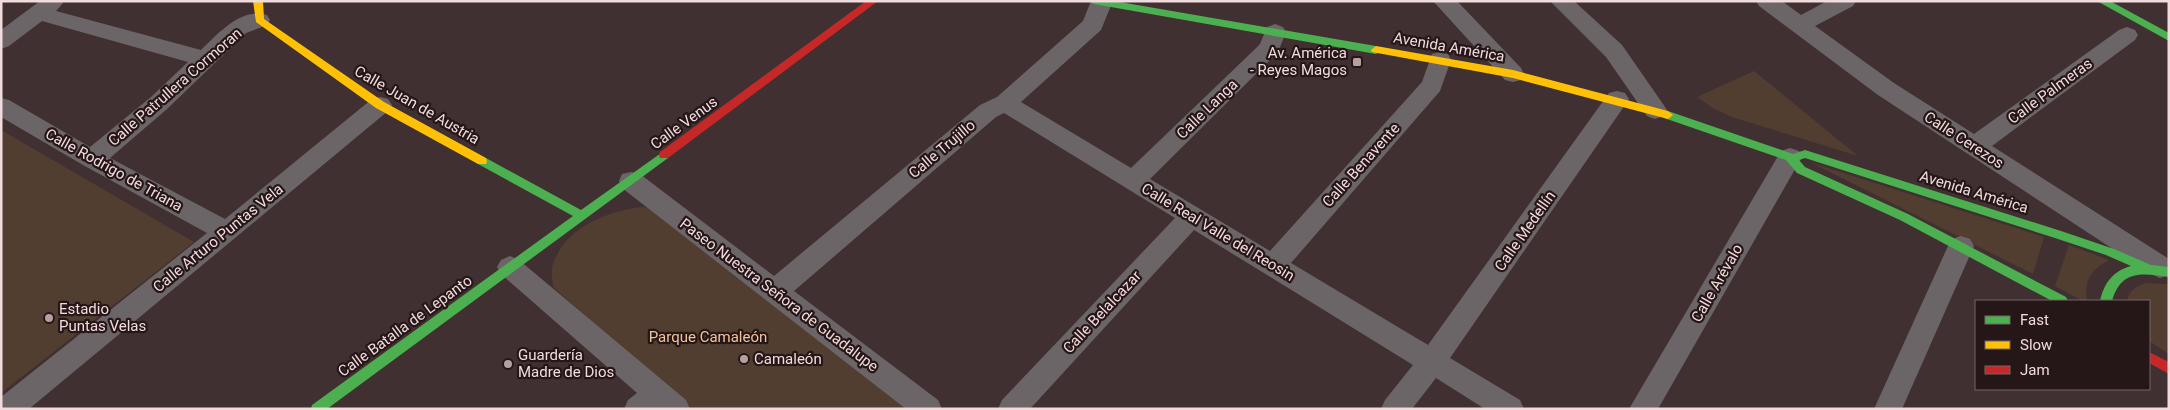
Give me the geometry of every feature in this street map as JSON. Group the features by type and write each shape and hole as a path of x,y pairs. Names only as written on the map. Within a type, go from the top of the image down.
{"street":[{"name":"Calle Venus","path":"510,267 631,181 873,1"},
{"path":"1444,1 1513,74"},
{"path":"1562,1 1614,51 1655,110"},
{"name":"Calle Cerezos","path":"1767,1 1886,89 2161,270"},
{"path":"1799,25 1846,1"},
{"path":"2102,1 2169,38"},
{"name":"Avenida América","path":"1097,2 1440,60 1513,74 1617,99 1655,110 1790,157 1805,154 2057,234 2161,270"},
{"name":"Calle Trujillo","path":"775,291 988,111 1005,103 1093,25 1097,2"},
{"path":"1,41 46,7 205,59"},
{"name":"Calle Patrullera Cormoran","path":"92,159 159,103 259,10"},
{"name":"Calle Juan de Austria","path":"259,10 284,39 380,105 582,215"},
{"name":"Calle Langa","path":"1133,181 1261,57 1270,47 1275,32"},
{"name":"Calle Palmeras","path":"1973,147 2127,35"},
{"name":"Calle Benavente","path":"1273,265 1432,85 1440,60"},
{"name":"Calle Medellín","path":"1396,409 1432,362 1617,99"},
{"name":"Calle Real Valle del Reosin","path":"1005,103 1510,409"},
{"name":"Calle Arturo Puntas Vela","path":"8,409 227,232 380,105"},
{"name":"Calle Rodrigo de Triana","path":"1,106 92,159 227,232"},
{"name":"Avenida América","path":"1790,157 1801,170 1962,246 2060,300"},
{"name":"Calle Arévalo","path":"1643,409 1790,157"},
{"name":"Paseo Nuestra Señora de Guadalupe","path":"631,181 928,409"},
{"name":"Calle Belalcazar","path":"1012,409 1192,216"},
{"path":"1888,409 1962,246"},
{"path":"510,267 657,403"},
{"name":"Calle Batalla de Lepanto","path":"318,409 510,267"},
{"path":"2106,300 2108,287 2116,277 2129,270 2161,270"},
{"path":"2150,358 2169,369"}],"green space":[{"path":"1754,71 1858,156 1732,117 1713,108 1697,97"},
{"name":"Estadio Puntas Velas","path":"1,130 194,242 1,393"},
{"path":"1812,163 2044,237 2033,274"},
{"name":"Parque Camaleón","path":"643,207 657,211 910,409 689,409 553,287 552,268 557,254 565,242 576,232 601,218 629,209"},
{"path":"2069,245 2109,260 2090,276 2086,293 2087,300 2081,300 2055,286"},
{"path":"2147,283 2169,284 2169,354 2150,342 2150,300 2127,300 2134,289"}],"traffic: fast":[{"path":"1094,1 1376,50"},
{"path":"2102,1 2169,38"},
{"path":"1668,115 1790,157 1801,170 1904,217 2060,300"},
{"path":"1797,156 1805,154 2057,234 2110,252 2147,268"},
{"path":"317,409 664,155"},
{"path":"482,161 581,215"},
{"path":"2106,300 2114,281 2121,275 2138,270 2169,272"}],"traffic: slow":[{"path":"258,1 259,20 380,105 482,161"},
{"path":"1376,50 1513,74 1668,115"}],"traffic: jam":[{"path":"664,155 873,1"},
{"path":"2150,358 2169,369"}],"place":[{"name":"Av. América - Reyes Magos","path":"1357,62"},
{"name":"Estadio Puntas Velas","path":"49,318"},
{"name":"Camaleón","path":"744,359"},
{"name":"Guardería Madre de Dios","path":"508,364"}]}
